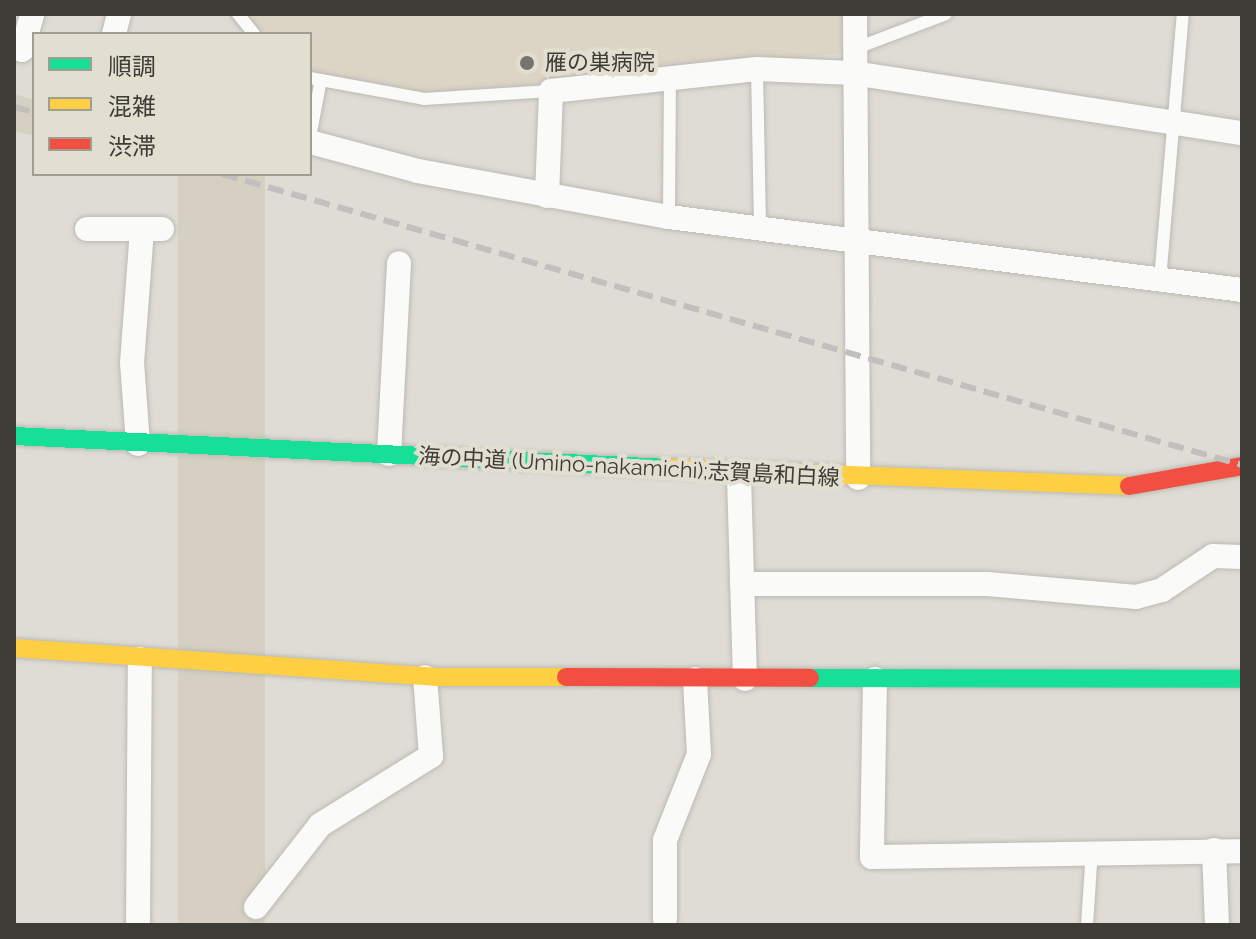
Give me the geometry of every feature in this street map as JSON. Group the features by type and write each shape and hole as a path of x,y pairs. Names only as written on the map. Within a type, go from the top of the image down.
{"street":[{"path":"23,51 32,14"},
{"path":"855,14 854,245 858,478"},
{"path":"547,196 551,91 757,69 853,73 1242,133"},
{"path":"312,139 547,196 669,217 854,245 1242,290"},
{"path":"87,229 152,230 132,363 138,444"},
{"path":"389,454 399,263"},
{"name":"海の中道 (Umino-nakamichi);志賀島和白線","path":"14,436 389,454 739,477 858,478 1086,489 1164,484 1242,466"},
{"path":"739,477 745,679"},
{"path":"742,584 987,584 1136,597 1162,590 1213,556 1242,557"},
{"path":"14,648 425,677 1242,679"},
{"path":"138,925 140,659"},
{"path":"256,907 320,825 431,756 425,677"},
{"path":"665,919 665,840 699,754 695,679"},
{"path":"875,679 872,857 1092,850 1242,851"},
{"path":"1214,850 1217,925"}],"lane":[{"path":"238,14 252,32"},
{"path":"854,49 946,14"},
{"path":"1160,280 1183,14"},
{"path":"757,69 760,230"},
{"path":"669,217 670,80"},
{"path":"312,116 315,82 424,99 551,91"},
{"path":"1087,925 1092,850"}],"shaded area":[{"name":"雁の巣病院","path":"227,14 844,14 844,53 415,96 312,73 312,32 244,32"},
{"path":"14,94 32,99 32,136 14,131"},
{"path":"178,176 265,176 265,925 178,925"}],"railway":[{"path":"14,107 32,112"},
{"path":"229,176 1242,465"}],"traffic: fast":[{"path":"14,436 669,468"},
{"path":"810,678 1242,679"}],"traffic: slow":[{"path":"669,468 1129,486"},
{"path":"14,648 435,677 566,677"}],"traffic: jam":[{"path":"1129,486 1242,466"},
{"path":"566,677 810,678"}],"place":[{"name":"雁の巣病院","path":"527,63"}]}
